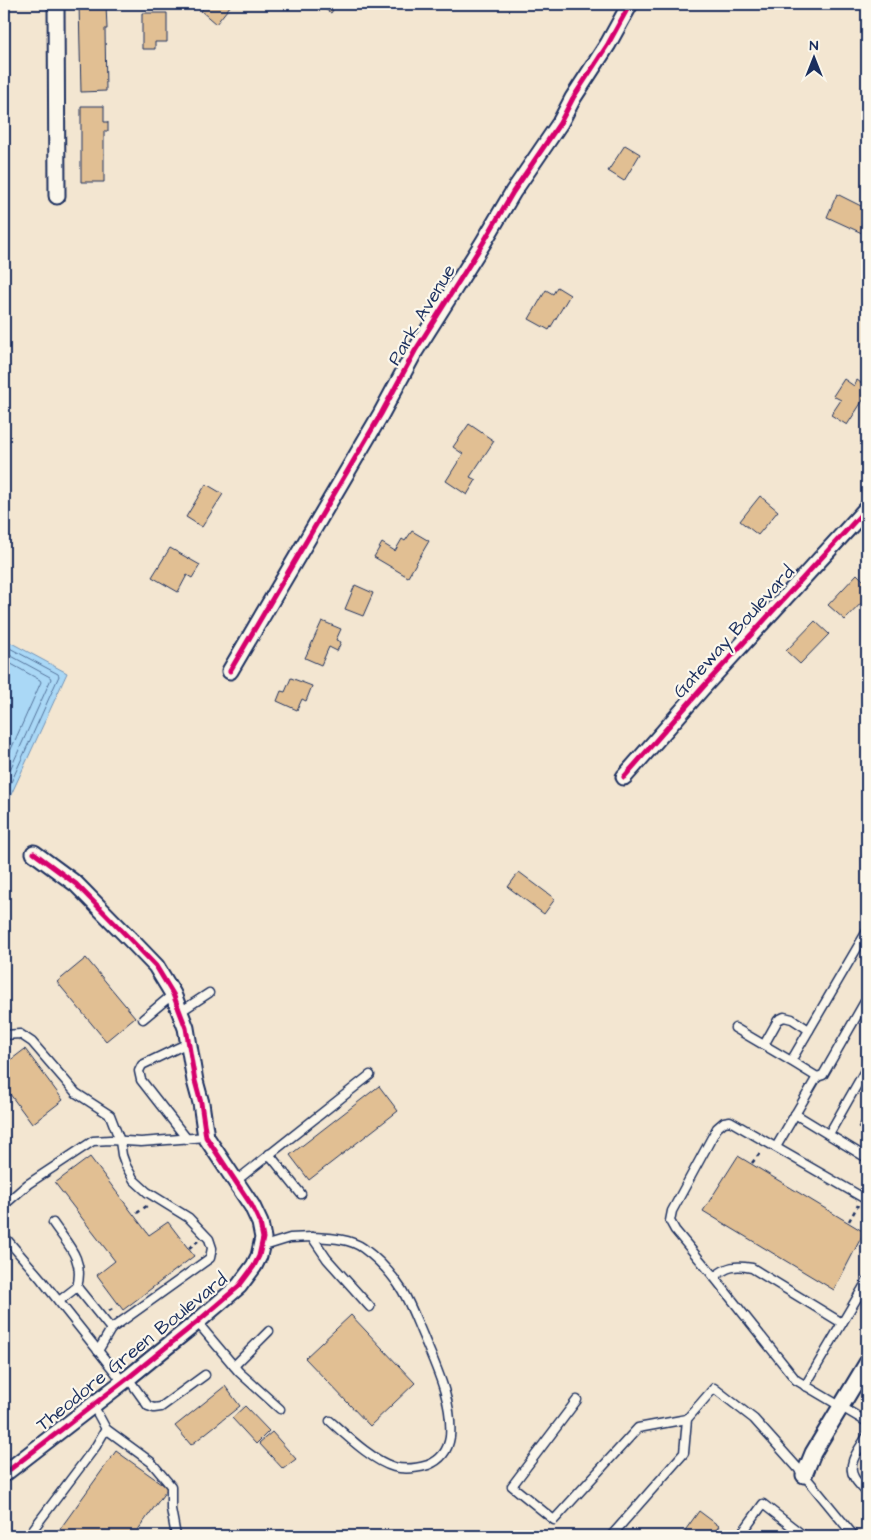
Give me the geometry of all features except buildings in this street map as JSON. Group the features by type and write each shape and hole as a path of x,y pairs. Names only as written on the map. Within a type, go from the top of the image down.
{"street":[{"path":"56,4 57,196"},
{"name":"Park Avenue","path":"230,671 376,422 415,351 514,192 560,123 630,4"},
{"name":"Gateway Boulevard","path":"624,777 867,508"},
{"path":"34,853 76,884 130,938 156,966 173,994 186,1028 194,1081 201,1103 206,1137"},
{"name":"Theodore Green Boulevard","path":"4,1474 197,1322 239,1286 254,1266 263,1238 260,1224 252,1206 206,1137"},
{"path":"804,1475 813,1452 867,1363"}],"lane":[{"path":"791,1061 867,931"},
{"path":"180,1012 209,993"},
{"path":"143,1019 173,994"},
{"path":"776,1147 817,1077 823,1075 867,998"},
{"path":"764,1045 778,1020 784,1016 792,1018 809,1030"},
{"path":"735,1028 817,1077"},
{"path":"4,1035 20,1034 32,1042 76,1093 110,1115 120,1140 126,1166 134,1180 147,1192 189,1218 209,1239 212,1248 210,1258 111,1329 98,1351"},
{"path":"187,1139 141,1080 139,1071 142,1065 188,1043"},
{"path":"829,1134 867,1067"},
{"path":"236,1181 370,1075"},
{"path":"795,1114 867,1158"},
{"path":"865,1199 730,1121 724,1122 717,1128 672,1211 670,1221 675,1230 796,1380 867,1422"},
{"path":"4,1206 28,1184 93,1141 120,1140 141,1142 206,1137"},
{"path":"269,1154 301,1194"},
{"path":"53,1223 76,1256 80,1268 77,1287 58,1301"},
{"path":"4,1236 98,1351 148,1406 154,1408 161,1407 205,1375"},
{"path":"261,1247 290,1238 312,1237 349,1242 362,1247 384,1267 403,1291 442,1382 447,1404 450,1437 447,1448 441,1458 436,1461 417,1468 394,1467 358,1446 330,1421"},
{"path":"312,1237 327,1259 370,1307"},
{"path":"714,1277 724,1269 738,1266 752,1268 842,1323"},
{"path":"805,1386 867,1281"},
{"path":"77,1287 111,1329"},
{"path":"197,1322 234,1366 280,1409"},
{"path":"234,1366 270,1331"},
{"path":"612,1536 684,1452 687,1419 714,1388 754,1419 804,1475 854,1536"},
{"path":"577,1400 512,1486 554,1520 638,1428 687,1419"},
{"path":"93,1405 106,1429 151,1462 171,1486 171,1509 176,1536"},
{"path":"28,1536 96,1446 106,1429"},
{"path":"867,1436 853,1461 851,1470 854,1477 867,1493"},
{"path":"740,1536 763,1504 804,1536"}],"path":[{"path":"752,1163 760,1153"},
{"path":"848,1221 865,1199"}],"water":[{"path":"4,639 67,673 4,810"}],"cycle path":[{"path":"230,671 381,414 415,351 513,192 560,123 630,4"},
{"path":"624,777 704,686 867,508"},
{"path":"4,1474 128,1378 239,1286 254,1266 259,1256 263,1238 260,1223 252,1206 206,1137 186,1028 173,994 156,966 76,884 34,853"}]}
